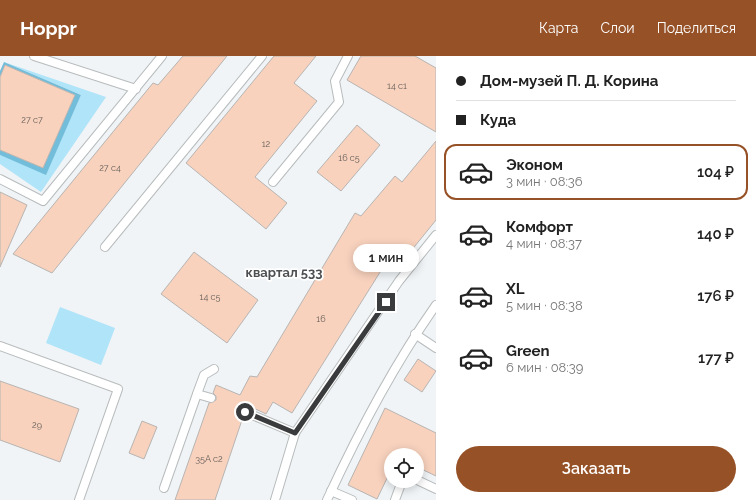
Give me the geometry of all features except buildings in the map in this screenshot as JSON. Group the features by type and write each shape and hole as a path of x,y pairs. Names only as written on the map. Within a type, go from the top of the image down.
{"lane":[{"path":"34,56 136,89"},
{"path":"0,179 43,201 162,56"},
{"path":"105,247 262,56"},
{"path":"273,182 339,102 335,81 348,56"},
{"path":"275,500 295,433 400,281 436,235"},
{"path":"327,500 406,347 436,305"},
{"path":"415,334 436,348"},
{"path":"0,346 118,389 79,500"},
{"path":"164,488 204,375 214,368"},
{"path":"197,394 211,398"},
{"path":"245,412 295,433"},
{"path":"424,483 436,489"},
{"path":"395,500 399,488"},
{"path":"331,491 352,500"}],"shaded area":[{"path":"4,62 106,97 41,192 0,164 0,155 46,174 81,95"},
{"path":"4,62 81,95 46,175 0,155 0,150 43,168 75,95 5,65 0,77 0,71"},
{"path":"60,307 115,328 101,365 46,343"}],"district":[{"name":"квартал 533","path":"284,272"}],"route":[{"path":"245,412 295,433 386,302"}]}
